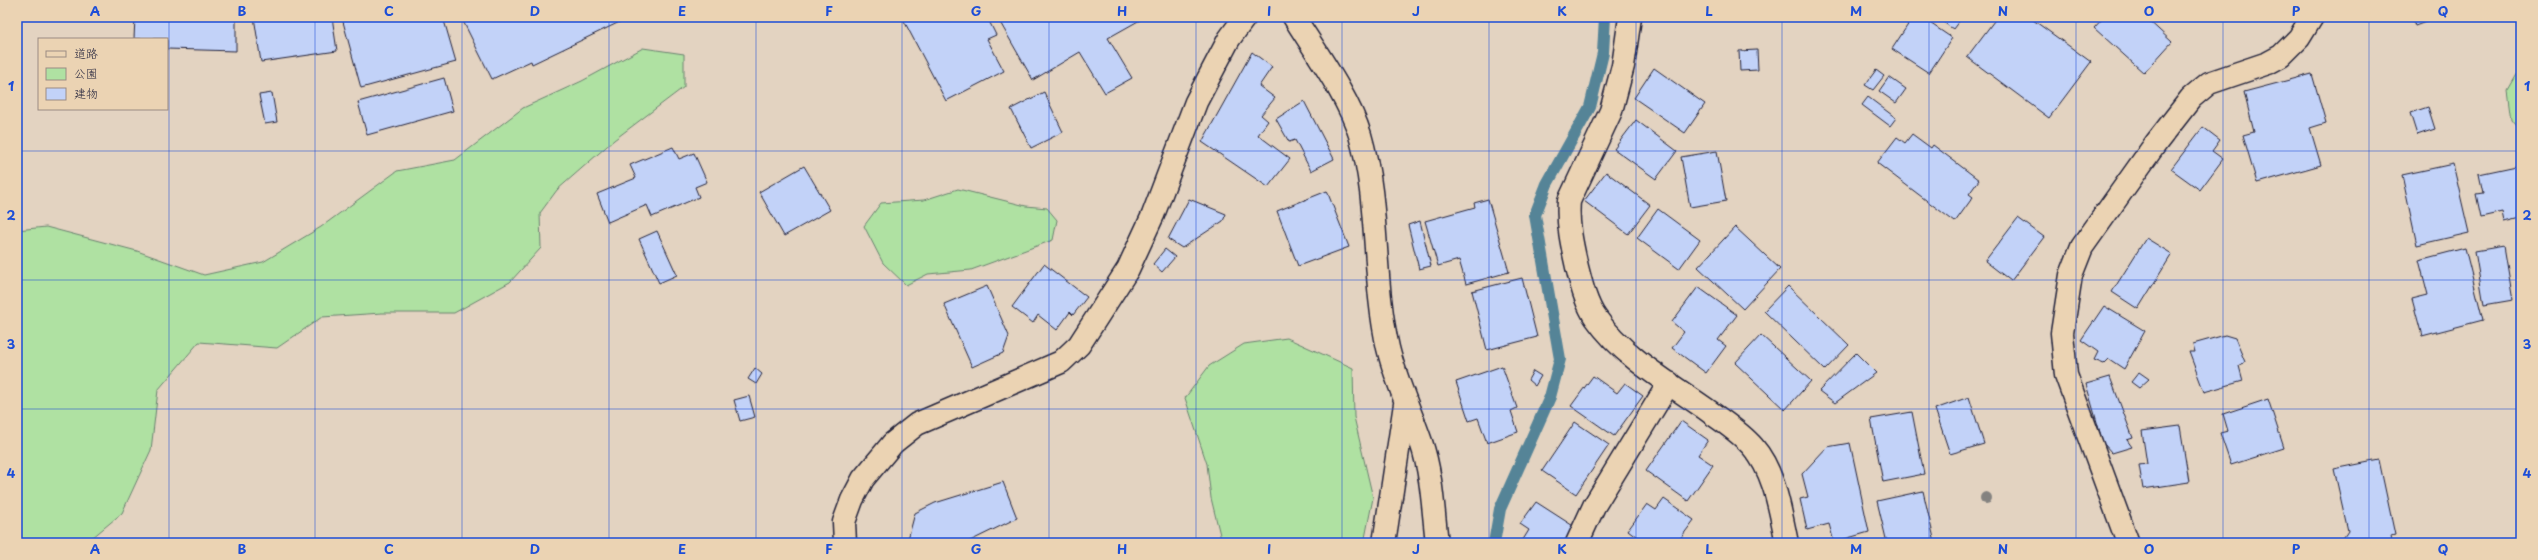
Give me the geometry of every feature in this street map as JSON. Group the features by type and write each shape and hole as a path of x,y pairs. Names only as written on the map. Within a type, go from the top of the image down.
{"street":[{"path":"845,543 844,522 852,500 863,479 893,443 924,421 1061,362 1079,345 1128,269 1153,215 1196,102 1229,38 1245,17"},
{"path":"1294,17 1342,96 1360,135 1373,221 1380,306 1396,376 1421,442 1430,478 1437,543"},
{"path":"1630,17 1623,66 1611,111 1573,192 1568,213 1573,248 1581,281 1595,316 1611,336 1637,360 1728,425 1753,447 1768,470 1778,502 1787,543"},
{"path":"2128,543 2066,375 2062,333 2071,275 2082,247 2156,143 2191,98 2209,83 2268,63 2281,56 2299,38 2312,17"},
{"path":"1578,543 1594,506 1669,383"},
{"path":"1384,543 1406,403"}],"green space":[{"path":"643,48 684,54 684,87 614,140 557,190 540,213 541,248 510,282 454,313 382,313 322,317 277,348 199,342 158,390 151,450 122,513 86,543 17,543 17,230 46,227 137,251 204,275 263,262 321,227 397,171 455,160 523,108 582,81"},
{"path":"2519,71 2521,71 2521,131 2512,120 2508,90"},
{"path":"958,189 1026,206 1047,208 1057,220 1053,240 971,270 928,274 906,285 883,263 864,226 881,203 924,200"},
{"path":"1287,338 1353,368 1354,417 1373,498 1364,543 1222,543 1211,498 1207,464 1185,398 1209,366 1244,344"}],"building":[{"path":"135,17 236,17 236,51 168,49 168,38 134,38"},
{"path":"254,17 332,17 337,51 261,62"},
{"path":"443,17 456,62 361,88 342,18"},
{"path":"461,17 630,17 532,64 531,61 492,79"},
{"path":"902,17 987,17 996,35 987,39 1004,71 946,101"},
{"path":"997,17 1138,17 1140,20 1108,38 1132,78 1105,93 1080,52 1033,80"},
{"path":"1913,17 1921,17 1952,38 1929,73 1892,49"},
{"path":"1936,17 1962,17 1953,29"},
{"path":"1997,17 2029,17 2091,62 2049,118 1967,57"},
{"path":"2104,17 2145,17 2172,42 2144,73 2094,28"},
{"path":"2412,17 2439,17 2415,26"},
{"path":"1757,50 1758,70 1740,71 1739,51"},
{"path":"1252,52 1272,67 1259,86 1275,98 1261,115 1268,121 1258,135 1290,159 1268,187 1202,142"},
{"path":"1654,68 1705,104 1685,133 1634,98"},
{"path":"1876,70 1884,76 1873,90 1865,85"},
{"path":"2312,74 2326,123 2310,128 2321,165 2257,183 2243,135 2254,132 2244,92"},
{"path":"1889,77 1906,89 1896,103 1879,91"},
{"path":"444,78 453,111 367,135 358,102"},
{"path":"1044,92 1063,132 1031,148 1011,109"},
{"path":"272,93 277,122 265,124 259,95"},
{"path":"1868,97 1896,118 1890,126 1862,105"},
{"path":"1304,101 1334,159 1311,171 1295,140 1289,142 1276,119"},
{"path":"2428,107 2435,129 2417,135 2410,113"},
{"path":"1636,120 1677,151 1656,179 1614,149"},
{"path":"2203,127 2220,140 2212,151 2223,159 2200,190 2171,169"},
{"path":"1912,134 1931,148 1933,145 1979,180 1969,194 1973,197 1955,222 1877,163 1897,137 1905,143"},
{"path":"673,147 679,159 694,153 707,182 695,187 699,197 652,217 647,205 608,222 597,194 636,178 630,165"},
{"path":"1717,151 1726,201 1690,207 1681,157"},
{"path":"2453,164 2469,233 2417,245 2402,175"},
{"path":"2521,165 2521,218 2505,222 2503,212 2481,217 2476,194 2483,193 2479,174"},
{"path":"804,166 830,210 784,236 759,192"},
{"path":"1606,172 1650,205 1628,234 1584,201"},
{"path":"1327,191 1349,247 1298,266 1277,211"},
{"path":"1189,199 1226,214 1223,221 1182,248 1168,239"},
{"path":"1488,199 1509,272 1466,284 1459,260 1438,266 1425,221 1475,207 1474,203"},
{"path":"1658,209 1700,240 1679,269 1637,238"},
{"path":"2018,218 2044,237 2011,281 1985,261"},
{"path":"1420,221 1431,266 1419,269 1408,225"},
{"path":"1735,227 1780,269 1743,309 1698,267"},
{"path":"657,231 677,275 659,283 639,239"},
{"path":"2146,238 2172,254 2138,309 2112,292"},
{"path":"2504,246 2513,300 2484,305 2475,251"},
{"path":"2465,248 2483,320 2422,336 2412,299 2428,295 2419,260"},
{"path":"1165,249 1175,257 1162,272 1153,264"},
{"path":"1044,264 1087,297 1073,315 1070,312 1057,330 1038,315 1033,323 1012,307"},
{"path":"1522,278 1537,337 1487,350 1472,291"},
{"path":"987,286 1009,336 1003,353 972,367 944,304"},
{"path":"1788,286 1849,345 1825,370 1764,311"},
{"path":"1698,287 1737,315 1718,340 1726,346 1706,373 1672,348 1684,332 1672,322"},
{"path":"2104,306 2145,331 2124,369 2109,359 2104,364 2094,360 2098,352 2081,340"},
{"path":"1761,335 1811,381 1785,410 1735,363"},
{"path":"2225,335 2235,338 2245,362 2239,366 2243,381 2204,392 2189,352 2195,352 2193,344"},
{"path":"1856,353 1876,373 1835,403 1819,391"},
{"path":"1502,366 1517,408 1511,411 1518,432 1487,443 1478,418 1469,421 1456,382"},
{"path":"755,368 762,374 756,384 748,379"},
{"path":"1533,371 1541,376 1535,386 1528,380"},
{"path":"2139,372 2149,379 2139,388 2131,382"},
{"path":"1593,376 1617,393 1625,383 1643,396 1614,436 1571,406"},
{"path":"2110,377 2133,438 2127,440 2132,447 2112,453 2103,443 2086,384"},
{"path":"749,396 755,417 740,421 734,400"},
{"path":"1969,397 1984,444 1950,454 1935,409"},
{"path":"2268,399 2284,448 2231,465 2220,433 2228,431 2223,414"},
{"path":"1912,412 1924,474 1883,482 1871,419"},
{"path":"1681,421 1708,440 1698,455 1713,465 1688,501 1646,471"},
{"path":"1575,422 1609,445 1576,494 1542,471"},
{"path":"2180,426 2189,482 2143,489 2139,465 2147,464 2142,431"},
{"path":"1850,443 1869,532 1834,542 1829,524 1807,530 1800,499 1808,497 1802,474 1827,447"},
{"path":"2379,460 2395,535 2391,536 2392,543 2343,543 2342,540 2348,531 2334,469"},
{"path":"1003,482 1017,518 966,543 907,543 915,513 935,503"},
{"path":"1923,491 1935,543 1887,543 1877,501"},
{"path":"1664,499 1694,520 1677,543 1645,543 1628,530 1647,504 1656,510"},
{"path":"1536,502 1581,531 1573,543 1521,543 1529,530 1520,524"}],"waterway":[{"path":"1494,543 1500,509 1550,397 1560,359 1535,215 1547,184 1590,107 1603,53 1605,17"}]}
